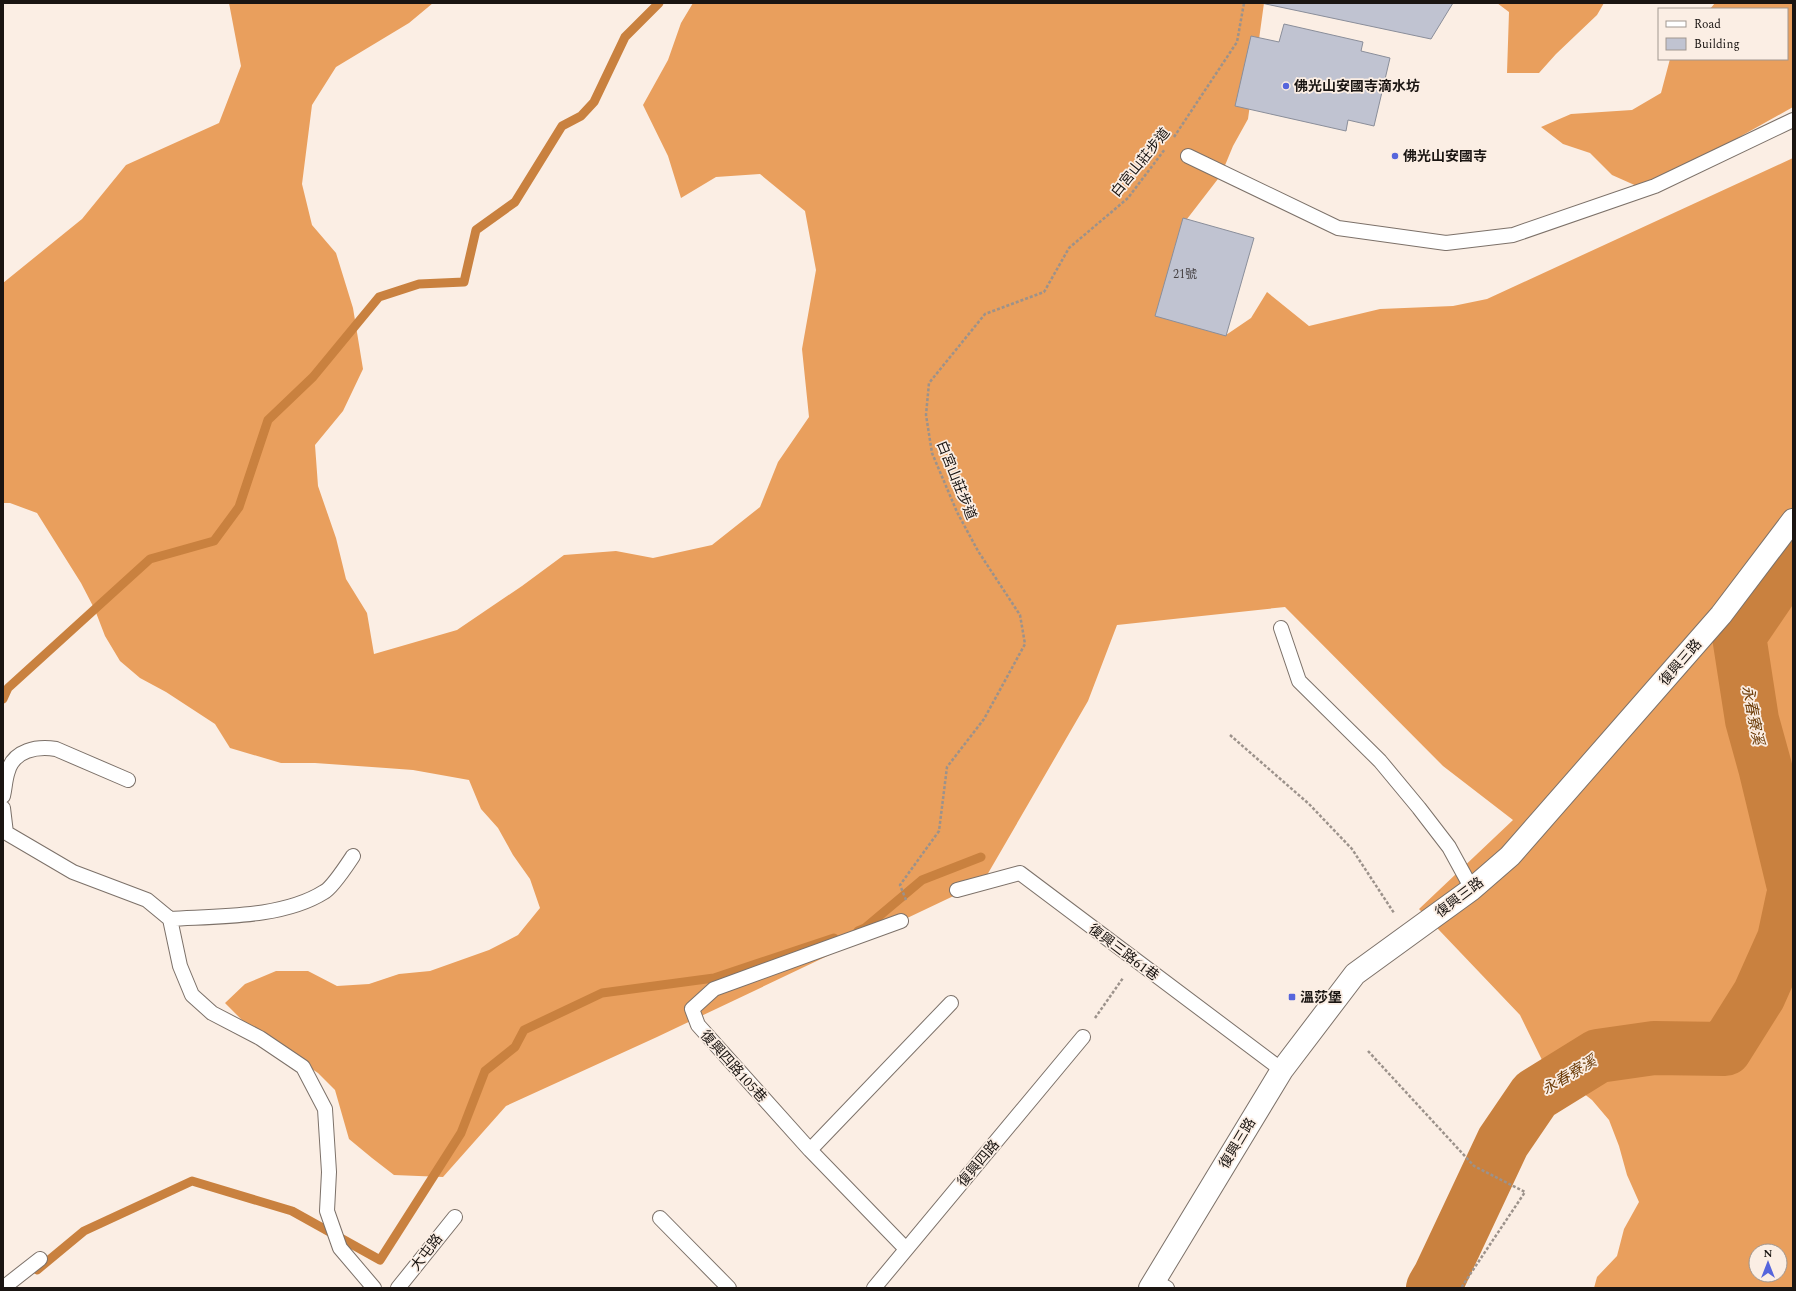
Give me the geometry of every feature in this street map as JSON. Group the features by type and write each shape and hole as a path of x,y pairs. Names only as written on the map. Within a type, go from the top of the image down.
{"street":[{"name":"復興三路","path":"1157,1286 1282,1070 1355,974 1472,889 1510,856 1721,615 1793,520"}],"lane":[{"path":"1188,156 1338,228 1446,243 1513,235 1655,186 1793,120"},
{"path":"1281,628 1299,681 1380,761 1449,847 1472,889"},
{"path":"3,796 8,769 21,752 44,747 56,749 128,780"},
{"path":"3,808 5,832 73,872 147,900 170,919 180,966 192,995 212,1013 260,1038 303,1067 325,1109 329,1172 327,1211 340,1248 374,1288"},
{"path":"170,919 242,915 289,907 325,892 353,856"},
{"name":"復興三路61巷","path":"956,890 1020,873 1135,961 1282,1070"},
{"name":"復興四路105巷","path":"901,921 714,989 692,1009 698,1025 810,1150 906,1249"},
{"path":"810,1150 951,1003"},
{"name":"復興四路","path":"874,1288 1083,1037"},
{"name":"大屯路","path":"398,1288 454,1217"},
{"path":"660,1218 729,1288"},
{"path":"3,1288 40,1259"}],"path":[{"name":"白宮山莊步道","path":"1171,141 1237,42 1244,3"},
{"name":"白宮山莊步道","path":"901,921 907,901 900,885 939,831 947,767 984,719 1025,644 1020,615 978,551 956,512 932,453 926,415 929,383 985,314 1044,292 1069,248 1128,198 1166,147"},
{"path":"1230,735 1309,804 1352,849 1409,935"},
{"path":"1083,1037 1135,961"},
{"path":"1368,1051 1474,1166 1525,1192 1461,1288"}],"shaded area":[{"path":"229,3 433,3 409,23 336,67 312,105 302,184 312,225 336,253 353,308 363,369 343,411 315,445 318,486 336,538 346,579 367,613 374,654 457,630 522,586 564,555 616,551 653,558 712,545 760,507 778,462 809,417 802,349 816,270 805,211 760,174 716,177 681,198 668,156 643,105 668,60 681,23 693,3 1264,3 1248,119 1233,146 1221,175 1187,219 1175,246 1170,272 1226,335 1251,318 1267,292 1309,326 1380,309 1453,306 1487,299 1793,158 1793,1288 1594,1288 1597,1277 1617,1256 1624,1229 1639,1202 1627,1175 1619,1146 1609,1120 1592,1100 1543,1062 1520,1015 1419,909 1513,820 1443,766 1285,607 1117,625 1088,701 983,882 657,1037 506,1106 443,1177 394,1175 349,1139 335,1090 318,1073 247,1025 225,1003 245,984 276,971 308,971 337,986 369,984 399,974 430,971 489,950 518,935 540,908 530,879 513,855 498,828 481,809 469,780 413,770 315,763 281,763 230,748 215,724 166,692 140,678 120,661 105,636 95,610 81,583 37,513 10,503 3,503 3,283 82,219 126,165 219,123 241,66"},
{"path":"1497,3 1604,3 1597,15 1556,54 1539,73 1507,73 1509,12"},
{"path":"1715,3 1793,3 1793,107 1693,163 1639,187 1612,175 1590,153 1563,144 1541,127 1571,114 1632,110 1661,93 1670,60 1788,60 1788,8 1711,8"}],"building":[{"path":"1261,3 1453,3 1431,39"},
{"name":"佛光山安國寺","path":"1284,24 1363,42 1361,51 1390,58 1374,126 1348,120 1346,131 1235,106 1251,36 1279,42"},
{"path":"1183,218 1254,238 1226,336 1155,316"}],"waterway":[{"path":"3,699 8,688 150,559 214,541 239,507 268,420 313,377 379,297 419,284 464,282 476,230 515,202 562,126 581,116 594,102 625,37 659,3"},
{"name":"永春寮溪","path":"1793,561 1784,570 1739,636 1752,720 1793,883"},
{"path":"858,931 865,928 922,880 981,857"},
{"name":"永春寮溪","path":"1433,1288 1503,1142 1535,1095 1598,1056 1654,1048 1725,1049 1759,995 1784,939 1793,897"},
{"path":"37,1270 84,1231 192,1181 292,1211 380,1260 461,1133 485,1071 515,1047 524,1030 602,993 714,978 834,938"}],"place":[{"name":"佛光山安國寺滴水坊","path":"1286,86"},
{"name":"佛光山安國寺","path":"1395,156"},
{"name":"溫莎堡","path":"1292,997"}]}
